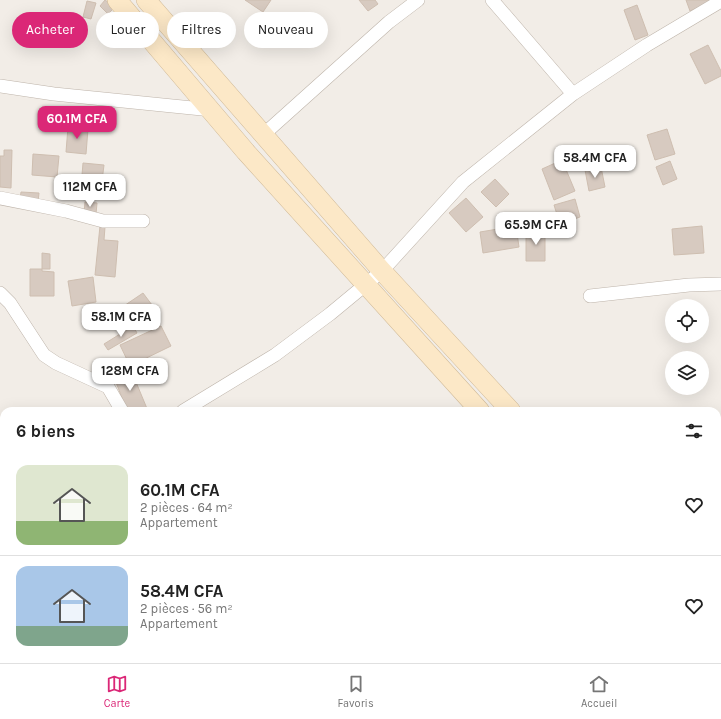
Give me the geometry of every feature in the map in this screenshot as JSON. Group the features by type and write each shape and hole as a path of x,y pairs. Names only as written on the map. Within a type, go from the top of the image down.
{"street":[{"path":"117,0 212,110 246,152 476,407"},
{"path":"146,0 382,271 507,407"},
{"path":"263,135 389,22 418,0"},
{"path":"492,0 573,94"},
{"path":"190,407 275,355 330,314 382,271 463,182 573,94 646,45 721,1"},
{"path":"0,86 54,94 212,110"},
{"path":"0,198 66,211 103,221 142,221"},
{"path":"590,296 689,285 721,284"},
{"path":"0,293 10,303 44,355 56,363 108,388 120,407"}],"building":[{"path":"105,0 115,7 110,12 106,12 100,6"},
{"path":"245,0 271,0 263,12"},
{"path":"359,0 375,0 378,4 368,11"},
{"path":"686,0 709,0 710,2 690,11"},
{"path":"87,1 96,3 91,19 88,18 88,12 84,12"},
{"path":"637,5 648,35 635,40 624,10"},
{"path":"708,45 721,71 721,76 705,84 690,54"},
{"path":"68,127 88,129 86,154 66,152"},
{"path":"667,129 675,154 655,160 647,135"},
{"path":"4,150 12,150 11,188 0,187 0,156 4,156"},
{"path":"33,154 59,156 57,177 32,175"},
{"path":"562,160 575,191 554,200 542,169"},
{"path":"670,161 677,179 663,185 656,167"},
{"path":"83,163 104,165 101,189 81,187"},
{"path":"601,167 605,187 589,191 585,170"},
{"path":"495,179 509,194 496,207 481,192"},
{"path":"21,192 39,193 38,202 20,200"},
{"path":"466,198 483,217 466,232 449,213"},
{"path":"575,199 580,217 560,224 554,205"},
{"path":"85,202 97,203 96,214 84,213"},
{"path":"100,226 105,227 104,240 118,241 115,277 95,275"},
{"path":"516,226 519,247 483,253 480,232"},
{"path":"702,226 704,253 674,255 672,229"},
{"path":"526,232 545,232 545,261 526,261"},
{"path":"42,253 50,254 50,269 42,269"},
{"path":"30,269 42,269 42,271 54,272 54,296 30,296"},
{"path":"93,277 96,302 72,306 68,281"},
{"path":"143,293 155,309 123,331 112,314"},
{"path":"133,326 137,333 108,350 104,344"},
{"path":"161,326 171,346 130,366 120,345"},
{"path":"131,370 146,407 125,407 114,377"}]}
